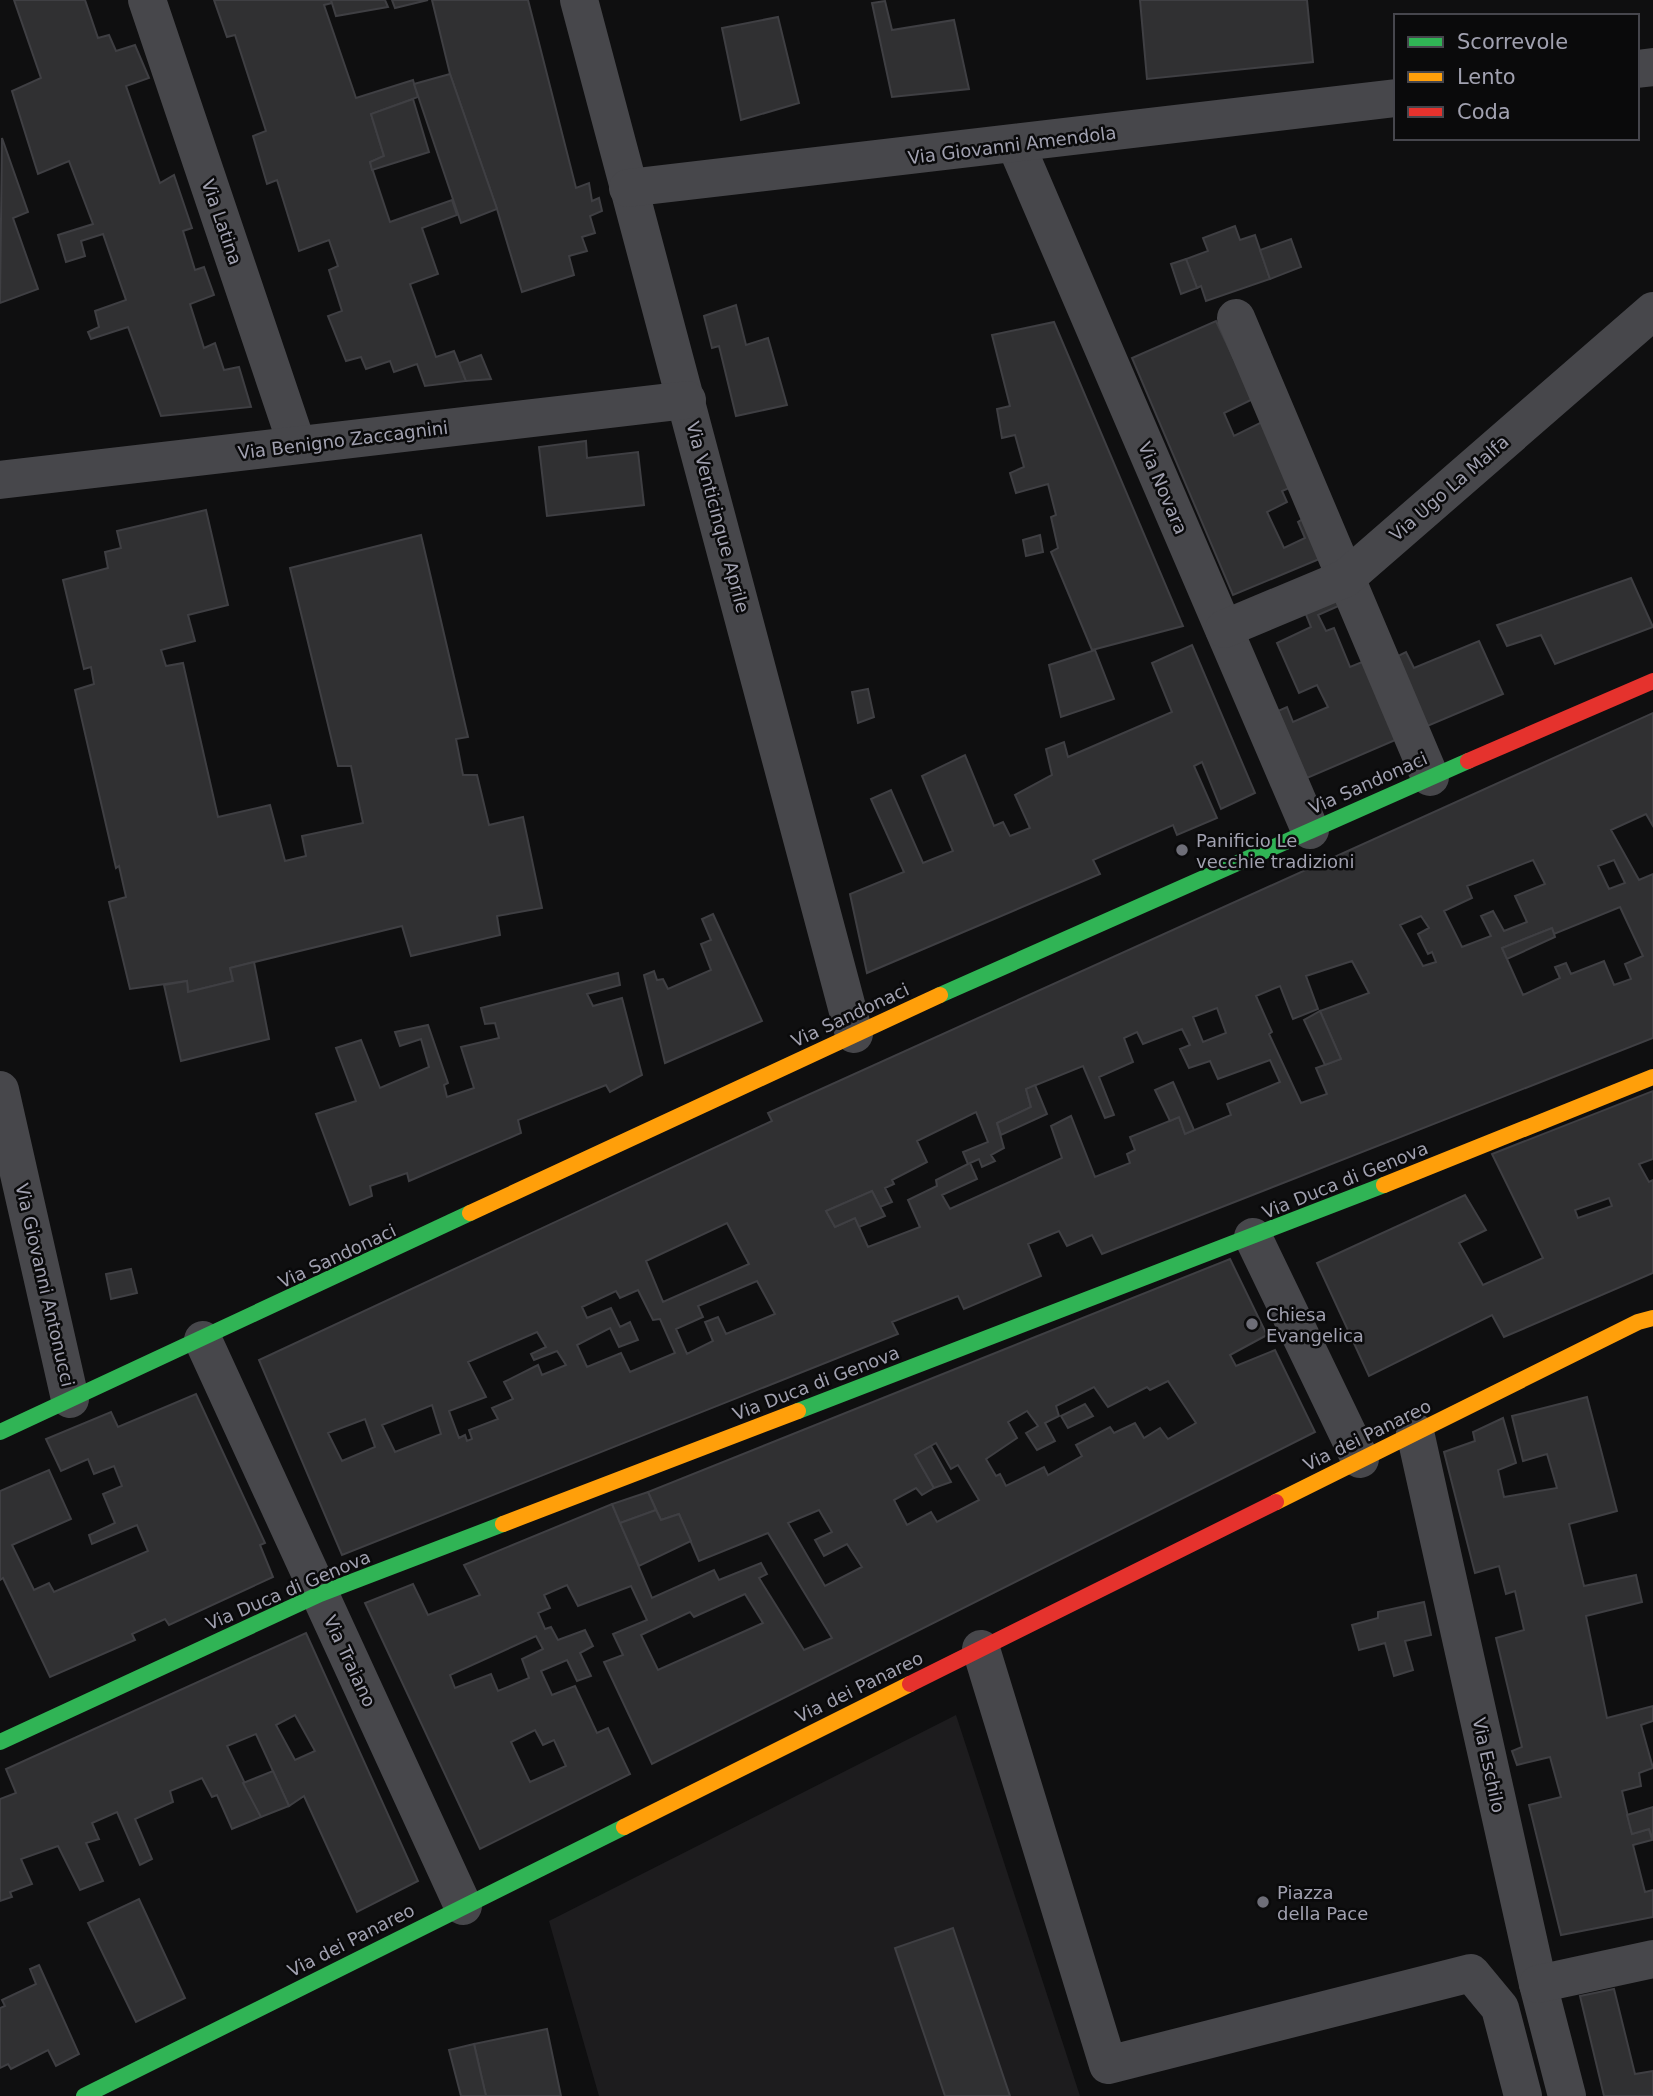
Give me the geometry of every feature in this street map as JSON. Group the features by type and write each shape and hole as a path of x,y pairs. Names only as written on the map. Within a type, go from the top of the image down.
{"street":[{"name":"Via Latina","path":"148,0 297,445"},
{"name":"Via Venticinque Aprile","path":"579,0 854,1034"},
{"name":"Via Giovanni Amendola","path":"628,188 1394,99"},
{"name":"Via Novara","path":"1016,145 1310,830"},
{"name":"Via Ugo La Malfa","path":"1224,629 1346,578 1653,311"},
{"path":"1236,318 1430,776"},
{"name":"Via Benigno Zaccagnini","path":"0,480 687,400"},
{"name":"Via Sandonaci","path":"0,1432 203,1340 854,1034 1430,776 1653,681"},
{"name":"Via Duca di Genova","path":"0,1742 320,1594 1252,1237 1653,1077"},
{"name":"Via Giovanni Antonucci","path":"0,1090 70,1399"},
{"path":"1252,1237 1360,1459"},
{"name":"Via dei Panareo","path":"84,2096 1360,1459 1639,1322 1653,1318"},
{"name":"Via Traiano","path":"203,1340 463,1906"},
{"name":"Via Eschilo","path":"1415,1432 1538,1984 1567,2096"},
{"path":"981,1649 1113,2081 1471,1973 1500,2008 1523,2096"},
{"path":"1538,1984 1653,1959"}],"shaded area":[{"path":"956,1715 1080,2096 599,2096 549,1921"}],"building":[{"path":"14,0 85,0 98,38 109,35 116,51 135,45 149,78 126,86 160,183 174,175 192,228 183,231 195,270 204,267 214,295 190,304 204,348 215,343 224,370 239,367 251,407 161,416 128,327 91,339 88,332 99,327 95,311 126,300 103,234 81,241 85,256 66,262 58,235 93,224 69,161 38,174 12,91 41,78"},
{"path":"214,0 331,0 332,3 324,5 356,98 413,80 418,97 371,114 384,156 370,162 390,222 452,200 457,215 422,228 438,274 410,284 436,357 454,351 466,381 425,386 417,364 394,372 390,361 366,369 361,357 346,361 328,316 342,311 329,270 338,266 329,240 299,251 277,180 267,184 253,136 266,131 235,35 227,37"},
{"path":"331,0 385,0 388,7 336,16"},
{"path":"392,0 428,0 395,8"},
{"path":"432,0 528,0 576,188 589,183 592,201 599,198 602,211 590,216 595,233 582,237 587,251 569,256 574,275 522,292 497,209 450,74"},
{"path":"1140,0 1307,0 1313,62 1147,79"},
{"path":"885,1 892,30 954,20 969,89 892,97 872,3"},
{"path":"778,17 799,103 741,120 722,28"},
{"path":"450,74 497,209 461,223 414,84"},
{"path":"413,99 429,152 372,170 370,162 384,156 371,114"},
{"path":"2,138 28,212 13,218 38,289 0,303"},
{"path":"1235,226 1240,240 1255,235 1270,279 1206,301 1201,286 1197,288 1186,259 1208,251 1203,238"},
{"path":"1291,239 1301,267 1270,279 1260,250"},
{"path":"1186,259 1197,288 1181,294 1171,264"},
{"path":"736,305 746,345 768,338 787,405 736,416 719,346 712,348 704,316"},
{"path":"1216,321 1253,399 1224,413 1234,436 1264,421 1294,486 1282,491 1287,502 1267,512 1284,548 1305,538 1298,522 1310,515 1329,555 1233,595 1132,358"},
{"path":"1054,322 1183,626 1092,650 1051,552 1058,548 1051,517 1056,515 1048,484 1016,493 1010,473 1024,467 1015,435 1002,438 997,409 1010,406 992,335"},
{"path":"481,355 491,379 466,381 459,363"},
{"path":"586,441 587,458 638,452 644,505 547,516 539,447"},
{"path":"206,510 228,605 188,615 195,641 161,650 166,666 183,663 218,817 270,805 285,861 306,856 302,836 363,823 351,766 338,766 290,568 421,535 468,737 456,739 463,775 477,775 489,825 523,817 542,908 497,916 500,935 411,956 402,926 230,968 233,981 188,992 187,981 130,989 109,902 126,897 119,866 116,868 75,690 94,684 91,667 84,669 63,580 108,568 105,552 121,548 117,531"},
{"path":"1040,535 1043,552 1026,556 1023,540"},
{"path":"1631,578 1653,627 1555,664 1541,635 1507,646 1497,625"},
{"path":"1338,593 1343,604 1318,615 1326,631 1334,628 1350,667 1372,658 1407,735 1307,778 1278,711 1287,707 1293,722 1328,707 1317,685 1299,693 1277,643 1311,627 1303,607"},
{"path":"1479,641 1503,694 1425,727 1394,658 1406,652 1414,668"},
{"path":"1192,645 1255,793 1221,809 1202,762 1194,766 1217,818 1177,835 1173,825 1093,860 1100,874 867,973 850,894 904,872 871,799 891,790 923,863 953,851 922,776 965,755 994,826 1003,822 1010,836 1030,828 1015,795 1052,775 1046,749 1064,742 1068,757 1172,712 1152,663"},
{"path":"1095,650 1114,699 1061,717 1049,665"},
{"path":"868,689 874,717 858,723 852,692"},
{"path":"1653,713 1653,826 1646,814 1611,830 1639,880 1653,874 1653,1038 1102,1254 1092,1235 1067,1246 1059,1231 1028,1244 1041,1276 964,1309 958,1296 892,1322 898,1334 342,1555 259,1360 772,1121 768,1113","holes":["1533,860 1545,884 1515,896 1527,922 1504,931 1493,911 1481,916 1491,936 1462,947 1444,911 1472,898 1467,886","1614,860 1625,883 1609,889 1598,866","1620,907 1643,956 1625,964 1631,979 1614,985 1604,961 1571,974 1566,963 1555,967 1560,978 1523,995 1502,948 1552,928 1554,934","1421,916 1429,928 1418,934 1428,954 1432,952 1436,962 1423,966 1400,925","1352,961 1369,993 1320,1011 1341,1059 1316,1068 1327,1094 1301,1103 1269,1034 1272,1032 1256,996 1280,986 1293,1019 1318,1009 1306,976","1217,1008 1226,1033 1203,1042 1193,1017","1182,1029 1190,1045 1180,1049 1189,1068 1210,1061 1218,1079 1270,1060 1280,1082 1227,1104 1231,1115 1185,1134 1179,1117 1130,1137 1135,1150 1127,1154 1130,1163 1095,1177 1071,1116 1051,1126 1062,1158 950,1209 942,1195 977,1179 970,1163 979,1159 982,1167 995,1161 991,1155 1004,1148 997,1123 1031,1107 1026,1089 1083,1066 1105,1118 1114,1115 1099,1077 1133,1062 1124,1038 1137,1032 1143,1044","976,1112 988,1142 963,1152 968,1164 936,1180 937,1186 908,1200 920,1227 868,1247 855,1218 835,1227 826,1211 872,1191 880,1207 892,1202 885,1188 894,1184 892,1180 927,1162 917,1141","727,1223 749,1264 663,1302 646,1261","757,1281 775,1314 726,1334 718,1317 705,1322 713,1341 687,1354 676,1329 703,1317 698,1306","638,1290 653,1320 660,1319 675,1353 630,1372 621,1353 587,1367 577,1345 610,1328 619,1347 638,1340 630,1322 620,1327 611,1308 587,1318 582,1307 616,1291 620,1298","537,1332 546,1347 531,1354 534,1360 557,1351 566,1365 542,1375 538,1365 504,1382 513,1399 492,1408 498,1419 469,1430 472,1439 467,1441 465,1435 459,1438 449,1411 486,1397 468,1362","432,1405 441,1434 395,1452 382,1425","365,1419 375,1447 342,1461 328,1433"]},
{"path":"713,914 762,1021 665,1063 644,975 654,971 657,980 663,979 668,989 711,970 701,944 711,940 702,919"},
{"path":"1552,928 1555,937 1507,959 1502,948"},
{"path":"254,962 269,1039 181,1061 164,985 187,981 188,992 233,981 230,968"},
{"path":"618,973 620,985 587,994 593,1006 622,998 642,1075 610,1092 606,1085 518,1120 521,1133 409,1181 407,1173 370,1186 372,1196 350,1205 316,1114 356,1101 336,1048 361,1040 380,1088 429,1067 421,1039 400,1046 395,1032 428,1025 448,1083 444,1085 447,1097 474,1088 461,1047 499,1038 495,1023 485,1024 481,1008"},
{"path":"1320,1011 1341,1059 1325,1065 1304,1020"},
{"path":"1173,1082 1194,1130 1185,1134 1179,1117 1170,1121 1155,1090"},
{"path":"1035,1085 1047,1114 1001,1135 997,1123 1031,1107 1026,1089"},
{"path":"1653,1091 1653,1159 1639,1164 1649,1182 1653,1180 1653,1273 1504,1337 1492,1315 1369,1376 1317,1263 1465,1195 1486,1230 1459,1243 1483,1285 1543,1258 1492,1154","holes":["1609,1198 1612,1206 1578,1218 1575,1210"]},
{"path":"872,1191 885,1216 859,1227 855,1218 835,1227 826,1211"},
{"path":"1230,1259 1267,1335 1230,1355 1236,1366 1275,1350 1315,1432 652,1764 604,1662 623,1655 613,1634 647,1620 631,1586 578,1606 567,1585 544,1595 550,1608 538,1613 545,1629 551,1627 558,1640 585,1630 593,1646 580,1653 591,1676 577,1681 567,1660 541,1671 552,1695 575,1686 597,1733 608,1728 630,1774 480,1849 365,1603 413,1584 428,1615 480,1595 464,1565 612,1504 652,1598 714,1570 719,1580 761,1563 767,1574 759,1578 804,1650 832,1638 768,1533 699,1561 679,1514 661,1520 648,1492","holes":["1168,1381 1196,1423 1168,1439 1160,1428 1144,1438 1135,1423 1114,1433 1110,1427 1076,1445 1082,1456 1048,1475 1044,1467 1006,1486 1000,1474 996,1476 986,1459 1017,1438 1008,1422 1027,1411 1038,1426 1026,1433 1037,1450 1055,1441 1045,1423 1059,1416 1056,1406 1094,1387 1108,1407 1147,1387 1150,1390","936,1443 951,1469 958,1465 979,1500 937,1522 931,1512 907,1525 894,1500 916,1488 922,1495 934,1488 915,1455","819,1510 832,1532 815,1540 824,1556 847,1544 862,1567 825,1586 788,1523","745,1594 763,1623 658,1670 641,1635 690,1612 694,1617","536,1636 543,1649 522,1659 529,1678 498,1691 491,1674 455,1688 450,1675","535,1730 543,1745 554,1740 566,1766 530,1782 511,1742"]},
{"path":"131,1269 137,1293 111,1299 106,1274"},
{"path":"196,1394 265,1543 260,1545 273,1577 169,1625 165,1619 132,1634 135,1640 50,1677 3,1578 0,1580 0,1491 49,1470 71,1519 12,1545 34,1590 49,1583 54,1592 148,1551 137,1525 92,1544 89,1535 115,1523 103,1494 122,1486 114,1466 94,1474 88,1459 61,1471 46,1439 111,1412 118,1427"},
{"path":"1587,1397 1617,1511 1569,1524 1584,1586 1636,1575 1642,1602 1586,1616 1607,1718 1653,1706 1653,1721 1641,1725 1653,1768 1639,1773 1641,1786 1622,1791 1632,1834 1649,1829 1652,1840 1633,1845 1645,1892 1653,1890 1653,1917 1561,1935 1529,1805 1561,1797 1550,1757 1517,1765 1512,1751 1522,1747 1496,1638 1524,1630 1515,1591 1506,1594 1499,1566 1475,1573 1444,1452 1475,1441 1473,1432 1503,1418 1516,1463 1498,1470 1504,1497 1557,1488 1547,1454 1523,1461 1512,1416"},
{"path":"1085,1404 1093,1416 1068,1428 1061,1416"},
{"path":"931,1446 951,1482 934,1488 915,1455"},
{"path":"648,1492 656,1510 620,1523 612,1504"},
{"path":"656,1510 661,1520 679,1514 691,1541 639,1566 620,1523"},
{"path":"1424,1602 1431,1635 1405,1641 1413,1670 1394,1676 1385,1643 1359,1650 1352,1625 1378,1618 1378,1612"},
{"path":"306,1633 418,1881 357,1912 304,1796 289,1806 256,1734 227,1746 261,1817 232,1829 217,1795 212,1797 202,1778 170,1791 173,1802 135,1819 152,1859 140,1865 117,1812 92,1823 99,1839 86,1843 103,1881 80,1890 58,1846 21,1859 32,1884 10,1892 12,1897 0,1901 0,1799 16,1793 6,1769","holes":["295,1715 315,1751 295,1760 276,1725"]},
{"path":"273,1771 289,1806 261,1817 243,1783"},
{"path":"1653,1807 1653,1840 1649,1829 1632,1834 1627,1815"},
{"path":"139,1899 185,1998 136,2022 88,1923"},
{"path":"953,1928 1010,2096 945,2096 895,1948"},
{"path":"39,1965 79,2054 56,2066 48,2050 11,2069 8,2064 0,2068 0,2008 5,2006 2,2000 36,1984 30,1969"},
{"path":"1614,1989 1635,2074 1653,2071 1653,2096 1604,2096 1580,1996"},
{"path":"547,2029 561,2096 486,2096 474,2044"},
{"path":"474,2044 486,2096 461,2096 449,2050"}],"traffic: fast":[{"path":"940,995 1468,761"},
{"path":"798,1411 1384,1185"},
{"path":"0,1432 470,1213"},
{"path":"0,1742 320,1594 503,1524"},
{"path":"84,2096 624,1827"}],"traffic: slow":[{"path":"470,1213 940,995"},
{"path":"1384,1185 1653,1077"},
{"path":"1276,1502 1638,1322 1653,1318"},
{"path":"503,1524 798,1411"},
{"path":"624,1827 910,1684"}],"traffic: jam":[{"path":"1468,761 1653,681"},
{"path":"910,1684 1276,1502"}],"place":[{"name":"Panificio Le vecchie tradizioni","path":"1182,850"},
{"name":"Chiesa Evangelica","path":"1252,1324"},
{"name":"Piazza della Pace","path":"1263,1902"}]}
